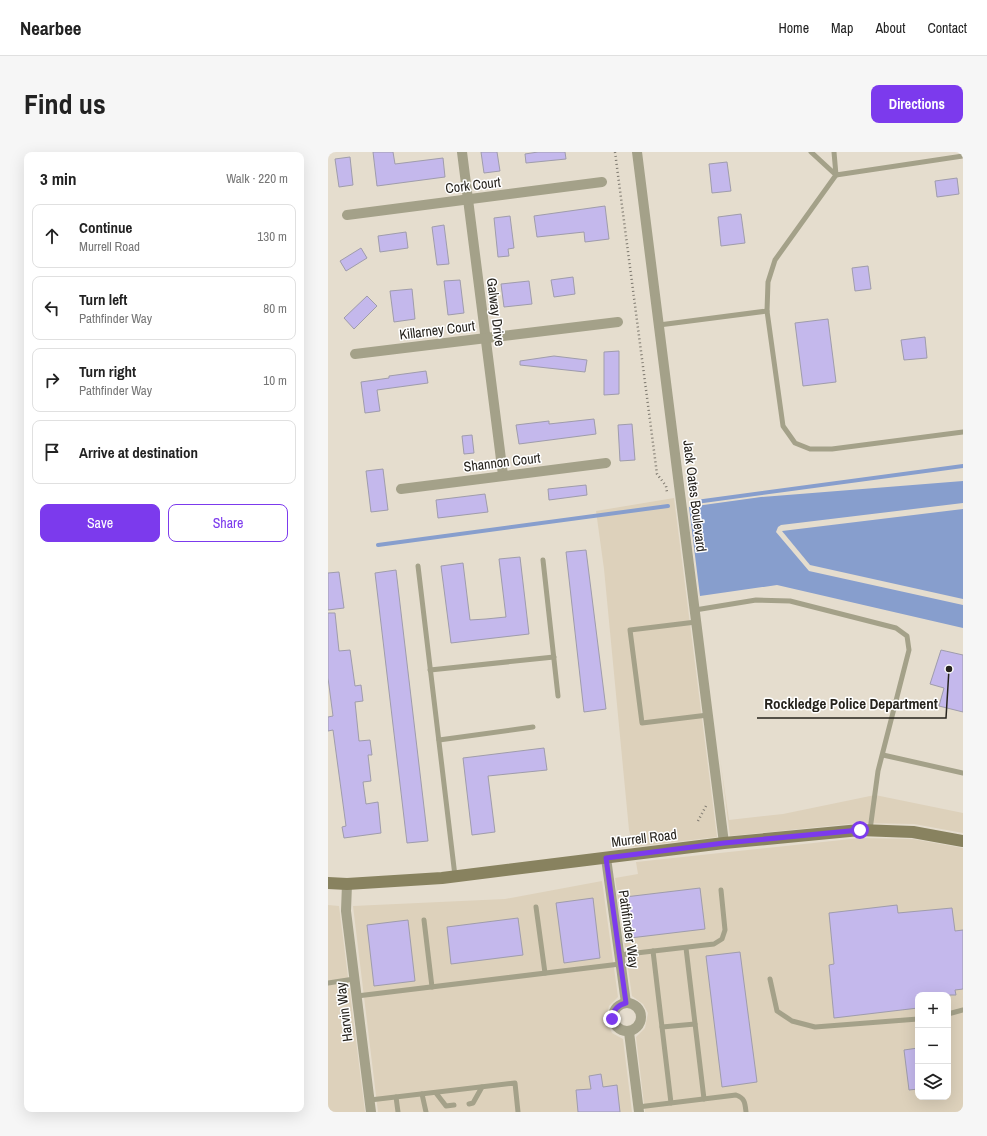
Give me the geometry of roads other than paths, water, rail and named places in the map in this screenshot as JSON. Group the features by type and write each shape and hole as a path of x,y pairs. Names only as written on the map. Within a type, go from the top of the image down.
{"street":[{"name":"Galway Drive","path":"462,152 503,476"},
{"name":"Jack Oates Boulevard","path":"638,152 724,843"},
{"name":"Cork Court","path":"347,215 602,182"},
{"name":"Killarney Court","path":"355,354 618,322"},
{"name":"Shannon Court","path":"401,489 606,463"},
{"name":"Murrell Road","path":"328,883 347,884 455,876 724,843 811,834 870,830 913,832 963,841"},
{"name":"Pathfinder Way","path":"606,858 626,1003"},
{"name":"Harvin Way","path":"347,884 346,911 371,1112"},
{"path":"626,1003 636,1006 641,1014 640,1023 634,1030 629,1032 620,1030 613,1023 612,1019 618,1006 626,1003"},
{"path":"629,1032 638,1110"}],"lane":[{"path":"811,152 836,175"},
{"path":"834,152 836,175 775,260 768,282 767,311 783,426 795,443 810,449 832,449 963,432"},
{"path":"836,175 963,156"},
{"path":"659,325 767,311"},
{"path":"543,560 558,696"},
{"path":"418,566 455,876"},
{"path":"695,610 756,600 790,601 896,628 907,636 909,650 882,755 870,830"},
{"path":"696,622 630,630 642,724 708,715"},
{"path":"430,670 554,657"},
{"path":"439,740 533,727"},
{"path":"882,755 963,773"},
{"path":"356,996 545,973 653,951 714,944 722,938 725,930 721,890"},
{"path":"536,907 545,973"},
{"path":"424,920 432,987"},
{"path":"686,948 704,1099"},
{"path":"653,951 671,1103"},
{"path":"328,983 354,979"},
{"path":"770,979 777,1011 792,1021 815,1027 915,1019"},
{"path":"951,1013 963,1010"},
{"path":"662,1027 695,1024"},
{"path":"370,1100 515,1084 518,1112"},
{"path":"469,1104 473,1104 482,1087"},
{"path":"436,1093 446,1106 454,1105"},
{"path":"422,1094 426,1112"},
{"path":"638,1110 671,1103 736,1095 741,1096 744,1101 746,1112"},
{"path":"396,1097 398,1112"}],"water":[{"path":"963,481 963,503 781,525 778,527 776,532 809,571 963,605 963,628 777,585 700,596 689,507 761,497"},
{"path":"963,509 963,599 810,565 782,531"}],"waterway":[{"path":"696,502 963,466"},
{"path":"378,545 668,506"}],"place":[{"name":"Rockledge Police Department","path":"949,669"}]}
